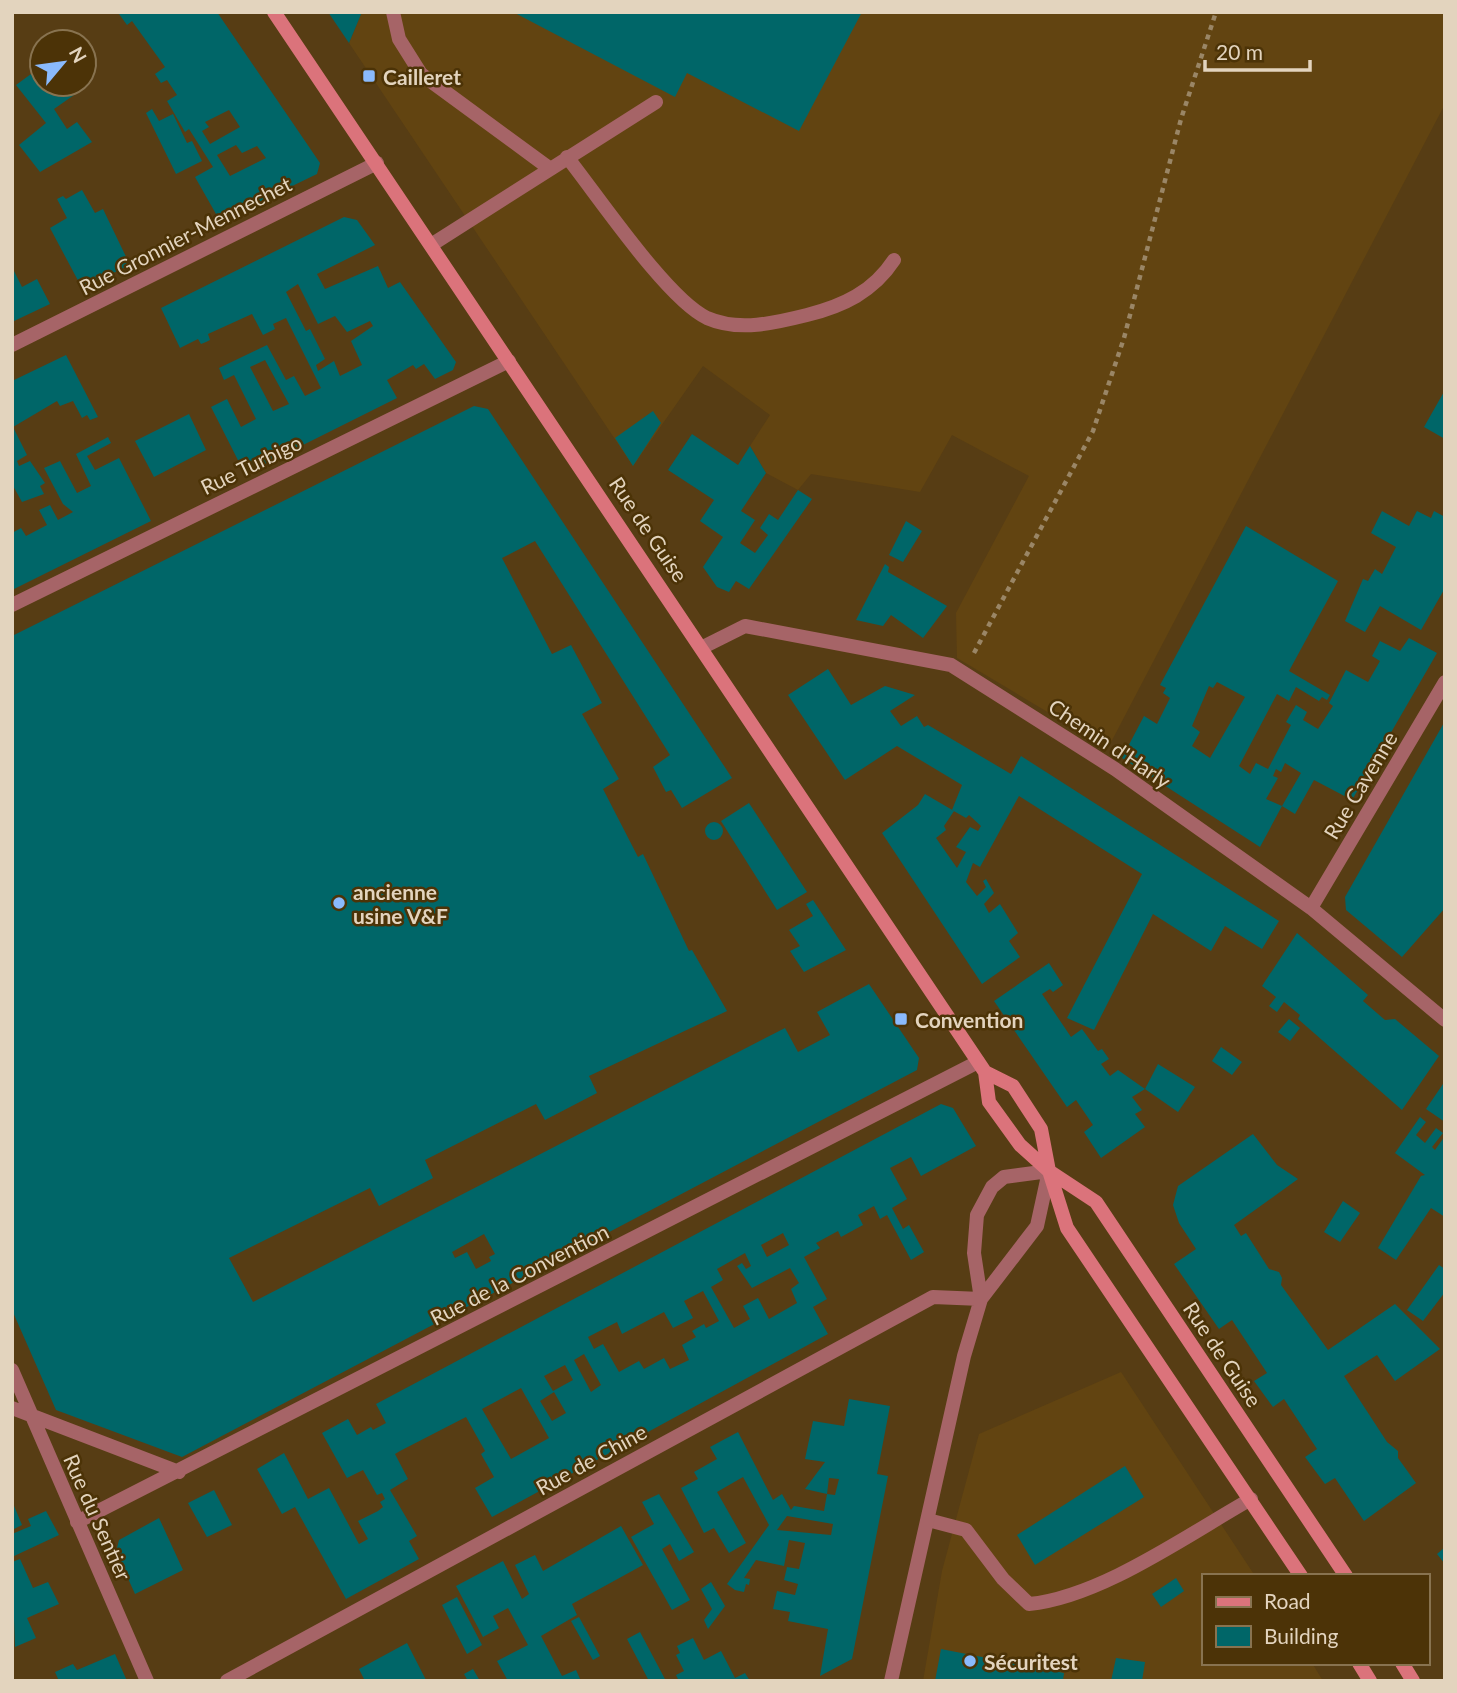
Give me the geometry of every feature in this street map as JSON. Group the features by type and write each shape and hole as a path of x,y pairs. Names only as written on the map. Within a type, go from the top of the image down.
{"main road":[{"name":"Rue de Guise","path":"274,12 703,647 982,1067 989,1102 1020,1145 1049,1171 1096,1202 1345,1574"},
{"name":"Rue de Guise","path":"982,1067 1013,1086 1041,1129 1049,1171 1067,1228 1300,1574"},
{"path":"1360,1665 1370,1681"},
{"path":"1403,1665 1413,1681"}],"street":[{"path":"393,12 399,38 421,74 549,169"},
{"path":"431,244 656,102"},
{"path":"567,157 678,298 706,318 728,324 764,325 823,311 859,297 882,278 894,260"},
{"name":"Rue Gronnier-Mennechet","path":"12,345 377,163"},
{"name":"Rue Turbigo","path":"12,605 509,361"},
{"name":"Chemin d'Harly","path":"703,647 745,625 951,665 1115,769 1311,908 1445,1020"},
{"name":"Rue Cavenne","path":"1311,908 1445,682"},
{"name":"Rue de la Convention","path":"77,1522 982,1067"},
{"path":"891,1681 964,1356 981,1298 1037,1226 1049,1171 1004,1177 992,1186 977,1215 974,1253 981,1298"},
{"name":"Rue de Chine","path":"227,1681 933,1297 981,1298"},
{"name":"Rue du Sentier","path":"12,1370 147,1681"},
{"path":"12,1408 179,1472"},
{"path":"928,1520 966,1530 1003,1579 1029,1604 1049,1602 1098,1585 1251,1499"}],"path":[{"path":"963,672 1093,431 1124,338 1181,119 1216,12"}],"shaded area":[{"path":"362,12 1445,12 1445,104 1108,748 957,658 956,613 1029,476 952,435 920,492 811,474 798,490 766,473 750,446 770,415 703,366 633,466 349,43"},
{"path":"1121,1372 1254,1574 1202,1574 1202,1665 1313,1665 1323,1681 923,1681 942,1571 979,1434"}],"building":[{"path":"217,12 320,163 317,174 220,221 195,177 213,167 189,129 185,132 167,101 177,95 167,80 161,83 155,74 165,67 132,21 127,25 119,14","holes":["229,110 240,127 210,144 202,131 209,127 205,122","236,145 242,153 257,146 266,158 230,176 217,155"]},
{"path":"328,12 362,12 349,43"},
{"path":"513,12 862,12 799,131 687,73 675,97"},
{"path":"28,76 28,98 70,98 54,109 67,129 77,122 92,142 40,172 19,145 46,123 16,85"},
{"path":"152,109 159,121 173,114 187,143 192,141 202,161 176,174 146,113"},
{"path":"82,190 95,213 103,209 130,265 82,288 50,228 67,218 57,199 63,196 66,199"},
{"path":"344,217 357,220 375,245 317,274 325,289 378,266 388,288 400,282 456,362 453,370 435,379 424,364 416,369 413,365 387,380 397,398 245,474 211,407 227,399 241,427 256,419 234,375 224,380 219,368 267,345 286,380 294,376 305,396 321,388 286,318 273,324 275,329 263,335 252,314 208,334 210,340 206,342 201,344 198,339 180,348 161,308","holes":["298,284 318,324 335,316 347,332 370,321 373,326 351,341 362,365 340,376 334,361 318,371 316,365 325,359 310,329 306,331 286,292","265,360 289,404 273,411 250,367"]},
{"path":"12,267 22,287 37,279 50,304 12,322"},
{"path":"66,355 98,417 90,420 87,415 82,418 73,401 60,406 57,401 13,427 27,455 17,461 19,466 30,461 45,483 40,486 44,494 22,502 12,484 12,381"},
{"path":"1445,390 1445,439 1424,427"},
{"name":"ancienne usine V&F","path":"474,406 488,409 732,778 682,808 671,790 666,792 653,767 670,755 535,541 502,558 552,654 571,645 602,703 582,714 619,779 603,789 638,857 643,854 689,951 692,950 727,1011 589,1076 597,1093 545,1120 536,1104 425,1160 433,1178 379,1206 370,1188 229,1258 253,1302 785,1028 798,1052 830,1035 817,1012 869,984 919,1058 917,1070 182,1457 56,1410 12,1310 12,636","holes":["484,1234 495,1254 489,1257 491,1261 476,1269 467,1252 455,1258 452,1252"]},
{"path":"653,411 661,423 633,466 615,438"},
{"path":"189,414 206,450 154,477 135,441"},
{"path":"692,434 738,465 750,446 766,473 741,511 755,520 740,543 755,553 768,535 760,528 769,514 778,520 798,490 812,499 749,589 736,581 729,592 717,587 703,567 723,537 700,521 714,500 668,470"},
{"path":"108,437 111,443 87,456 95,470 119,458 151,521 12,590 12,533 21,528 26,536 47,525 39,510 50,505 58,520 73,512 63,504 44,468 60,461 77,493 91,486 76,454"},
{"path":"1382,511 1409,526 1417,511 1431,518 1434,511 1445,517 1445,588 1421,630 1380,606 1365,632 1345,621 1363,579 1368,581 1375,569 1382,574 1396,547 1371,533"},
{"path":"906,521 922,531 903,562 889,555"},
{"path":"1246,526 1338,581 1289,671 1330,695 1327,700 1322,697 1319,701 1296,687 1289,701 1277,694 1239,766 1250,774 1256,763 1268,769 1291,725 1286,722 1296,705 1307,712 1303,720 1318,729 1333,706 1329,703 1346,670 1368,682 1380,661 1372,656 1380,641 1400,651 1409,638 1437,653 1352,800 1314,780 1295,814 1282,806 1260,847 1122,758 1144,716 1157,724 1170,698 1163,693 1166,688 1160,685","holes":["1217,682 1245,697 1210,758 1192,746 1200,732 1192,726 1209,686 1213,688","1285,763 1301,773 1282,806 1266,799 1278,778 1273,776 1276,769 1281,772"]},
{"path":"885,564 889,567 888,572 947,606 923,638 891,615 883,626 856,620"},
{"path":"828,669 851,705 885,686 915,695 890,711 901,726 917,716 924,727 928,725 1011,774 1021,756 1279,921 1262,949 1225,926 1211,951 1153,914 1094,1030 1067,1018 1142,874 1019,796 980,867 973,863 966,882 977,896 986,887 983,881 986,879 994,893 984,904 989,913 1000,904 1018,933 1009,941 1020,957 982,984 882,833 918,805 925,794 952,810 962,785 897,746 845,780 788,695","holes":["954,811 966,818 969,815 981,826 978,831 970,827 956,847 966,852 957,868 936,838 946,830 944,826"]},
{"path":"1445,721 1445,908 1402,957 1346,910 1345,897"},
{"path":"749,803 807,892 777,910 721,821"},
{"path":"710,822 718,822 723,831 721,838 710,840 705,835 705,827"},
{"path":"813,900 846,950 804,972 790,951 800,946 789,930 813,916 806,904"},
{"path":"1297,933 1368,995 1363,1001 1385,1020 1395,1019 1439,1056 1402,1110 1298,1019 1300,1015 1284,1002 1277,1012 1269,1006 1276,997 1262,986"},
{"path":"1049,963 1063,985 1053,992 1050,989 1042,994 1071,1037 1082,1029 1098,1051 1102,1049 1109,1059 1101,1064 1110,1076 1118,1070 1145,1089 1132,1097 1142,1110 1135,1114 1145,1127 1101,1158 1084,1132 1093,1125 1076,1100 1067,1107 994,1001"},
{"path":"1289,1019 1300,1028 1290,1041 1278,1032"},
{"path":"1221,1047 1242,1062 1232,1075 1212,1061"},
{"path":"1158,1064 1195,1087 1178,1112 1145,1089"},
{"path":"1445,1081 1445,1122 1426,1109"},
{"path":"941,1104 953,1108 976,1146 921,1176 911,1157 890,1168 907,1199 892,1208 903,1229 909,1225 924,1252 911,1260 887,1215 880,1219 874,1206 858,1215 863,1225 841,1237 838,1231 816,1243 820,1248 804,1257 827,1299 813,1307 828,1334 492,1517 475,1488 494,1477 481,1454 485,1451 466,1417 395,1454 408,1479 390,1490 417,1536 409,1541 419,1559 346,1599 295,1507 282,1514 257,1469 284,1453 308,1499 329,1488 359,1544 368,1539 358,1521 383,1507 380,1502 385,1499 382,1493 377,1495 363,1470 347,1478 322,1433 348,1419 357,1435 371,1427 373,1430 386,1423 376,1404","holes":["783,1233 789,1245 767,1257 761,1245","745,1253 751,1266 746,1269 742,1263 737,1266 752,1288 790,1268 799,1283 791,1289 797,1303 769,1319 758,1298 743,1306 750,1319 734,1328 711,1287 723,1280 717,1269","703,1291 719,1321 706,1328 704,1324 692,1331 696,1337 682,1345 689,1360 670,1369 664,1358 644,1369 639,1361 619,1372 603,1344 594,1349 588,1337 617,1322 622,1334 664,1312 673,1328 693,1318 684,1301","584,1354 601,1385 591,1392 574,1360","565,1365 573,1380 553,1391 544,1376","521,1388 549,1438 511,1459 482,1409","554,1392 566,1413 552,1421 540,1401"]},
{"path":"1420,1117 1426,1122 1416,1135 1425,1143 1436,1128 1443,1133 1432,1147 1435,1150 1445,1136 1445,1217 1431,1208 1396,1260 1378,1248 1421,1176 1425,1175 1395,1153"},
{"path":"1253,1134 1277,1165 1298,1179 1234,1225 1241,1236 1246,1233 1269,1269 1279,1272 1281,1285 1328,1350 1395,1304 1440,1349 1395,1381 1377,1355 1344,1376 1387,1442 1398,1451 1398,1458 1416,1483 1364,1521 1335,1478 1325,1484 1305,1457 1317,1449 1284,1399 1273,1407 1254,1381 1267,1373 1232,1320 1219,1329 1174,1264 1196,1249 1179,1223 1173,1205 1178,1186"},
{"path":"1343,1201 1360,1213 1340,1242 1324,1232"},
{"path":"1439,1265 1445,1269 1445,1292 1423,1321 1407,1310"},
{"path":"849,1399 890,1406 877,1474 888,1476 852,1659 820,1676 828,1629 788,1621 790,1612 773,1609 777,1591 795,1595 798,1584 784,1580 787,1567 799,1569 805,1543 789,1540 784,1566 756,1560 744,1578 750,1579 749,1585 746,1584 744,1592 735,1590 727,1584 769,1525 743,1477 717,1492 746,1543 729,1553 714,1528 704,1533 681,1488 698,1479 694,1472 717,1459 710,1447 738,1432 773,1500 782,1494 791,1510 794,1506 824,1511 827,1494 805,1489 825,1462 805,1459 813,1421 844,1426","holes":["829,1478 839,1479 835,1495 827,1494","787,1516 833,1524 831,1535 777,1530"]},
{"path":"1125,1466 1144,1497 1035,1565 1017,1535"},
{"path":"214,1490 232,1525 207,1537 188,1503"},
{"path":"659,1494 694,1552 679,1561 670,1544 662,1549 690,1600 672,1610 631,1537 654,1524 642,1502"},
{"path":"12,1501 22,1525 12,1530"},
{"path":"46,1511 59,1535 12,1557 12,1534 31,1526 28,1519"},
{"path":"159,1518 183,1570 135,1594 116,1552 119,1540"},
{"path":"621,1526 643,1565 572,1604 577,1615 541,1636 562,1676 576,1670 581,1681 508,1681 497,1661 528,1645 508,1608 493,1616 499,1628 483,1637 456,1586 503,1561 522,1599 529,1594 515,1565 535,1555 543,1571"},
{"path":"1445,1547 1445,1564 1437,1554"},
{"path":"20,1559 33,1588 48,1582 59,1604 27,1618 36,1638 15,1647 12,1562"},
{"path":"1176,1578 1184,1591 1161,1607 1152,1594"},
{"path":"711,1582 725,1606 708,1629 704,1620 712,1609 701,1589"},
{"path":"457,1597 482,1645 467,1654 442,1605"},
{"path":"579,1617 600,1656 593,1660 571,1621"},
{"path":"640,1632 666,1681 649,1681 627,1639"},
{"path":"693,1638 704,1660 721,1651 735,1678 745,1673 750,1681 679,1681 676,1675 684,1671 676,1655 680,1653 677,1646"},
{"path":"407,1643 426,1680 365,1681 359,1669"},
{"name":"Sécuritest","path":"941,1649 1064,1673 1063,1681 935,1681"},
{"path":"115,1654 127,1681 59,1681 55,1672 73,1664 77,1670"},
{"path":"1116,1658 1145,1662 1142,1681 1111,1681"},
{"path":"473,1669 480,1681 468,1681 464,1674"}],"place":[{"name":"Cailleret","path":"369,76"},
{"name":"ancienne usine V&F","path":"339,903"},
{"name":"Convention","path":"901,1019"},
{"name":"Sécuritest","path":"970,1661"}]}
